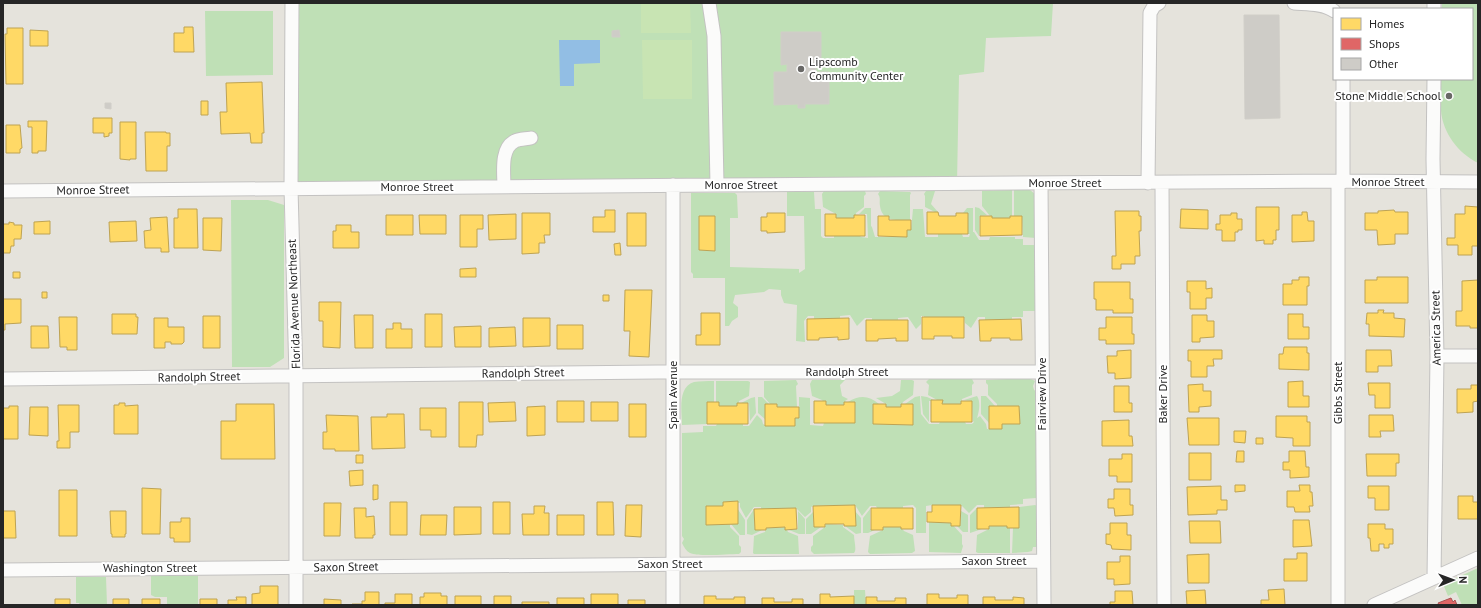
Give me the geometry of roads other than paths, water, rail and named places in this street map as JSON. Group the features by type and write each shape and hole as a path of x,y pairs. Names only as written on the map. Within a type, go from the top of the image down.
{"street":[{"name":"Florida Avenue Northeast","path":"292,3 291,188 296,376 296,605"},
{"path":"709,3 714,36 716,184"},
{"path":"1148,183 1150,13 1154,6 1159,3"},
{"path":"1294,3 1318,5 1333,10"},
{"name":"Gibbs Street","path":"1338,605 1340,181 1343,80"},
{"name":"America Street","path":"1434,80 1432,158 1434,182 1437,356 1434,578"},
{"path":"504,187 505,154 508,146 515,141 531,138"},
{"name":"Monroe Street","path":"3,191 716,184 1340,181 1478,182"},
{"name":"Fairview Drive","path":"1041,183 1044,605"},
{"name":"Baker Drive","path":"1162,183 1164,605"},
{"name":"Spain Avenue","path":"673,185 673,605"},
{"path":"1437,356 1478,356"},
{"name":"Randolph Street","path":"3,379 673,372 1042,372"},
{"path":"1374,605 1478,558"},
{"name":"Saxon Street","path":"296,567 1043,561"},
{"name":"Washington Street","path":"3,570 296,567"}],"water":[{"path":"559,40 600,40 600,63 574,64 574,86 560,86"}],"place":[{"name":"Lipscomb Community Center","path":"801,69"},
{"name":"Stone Middle School","path":"1449,96"}]}
